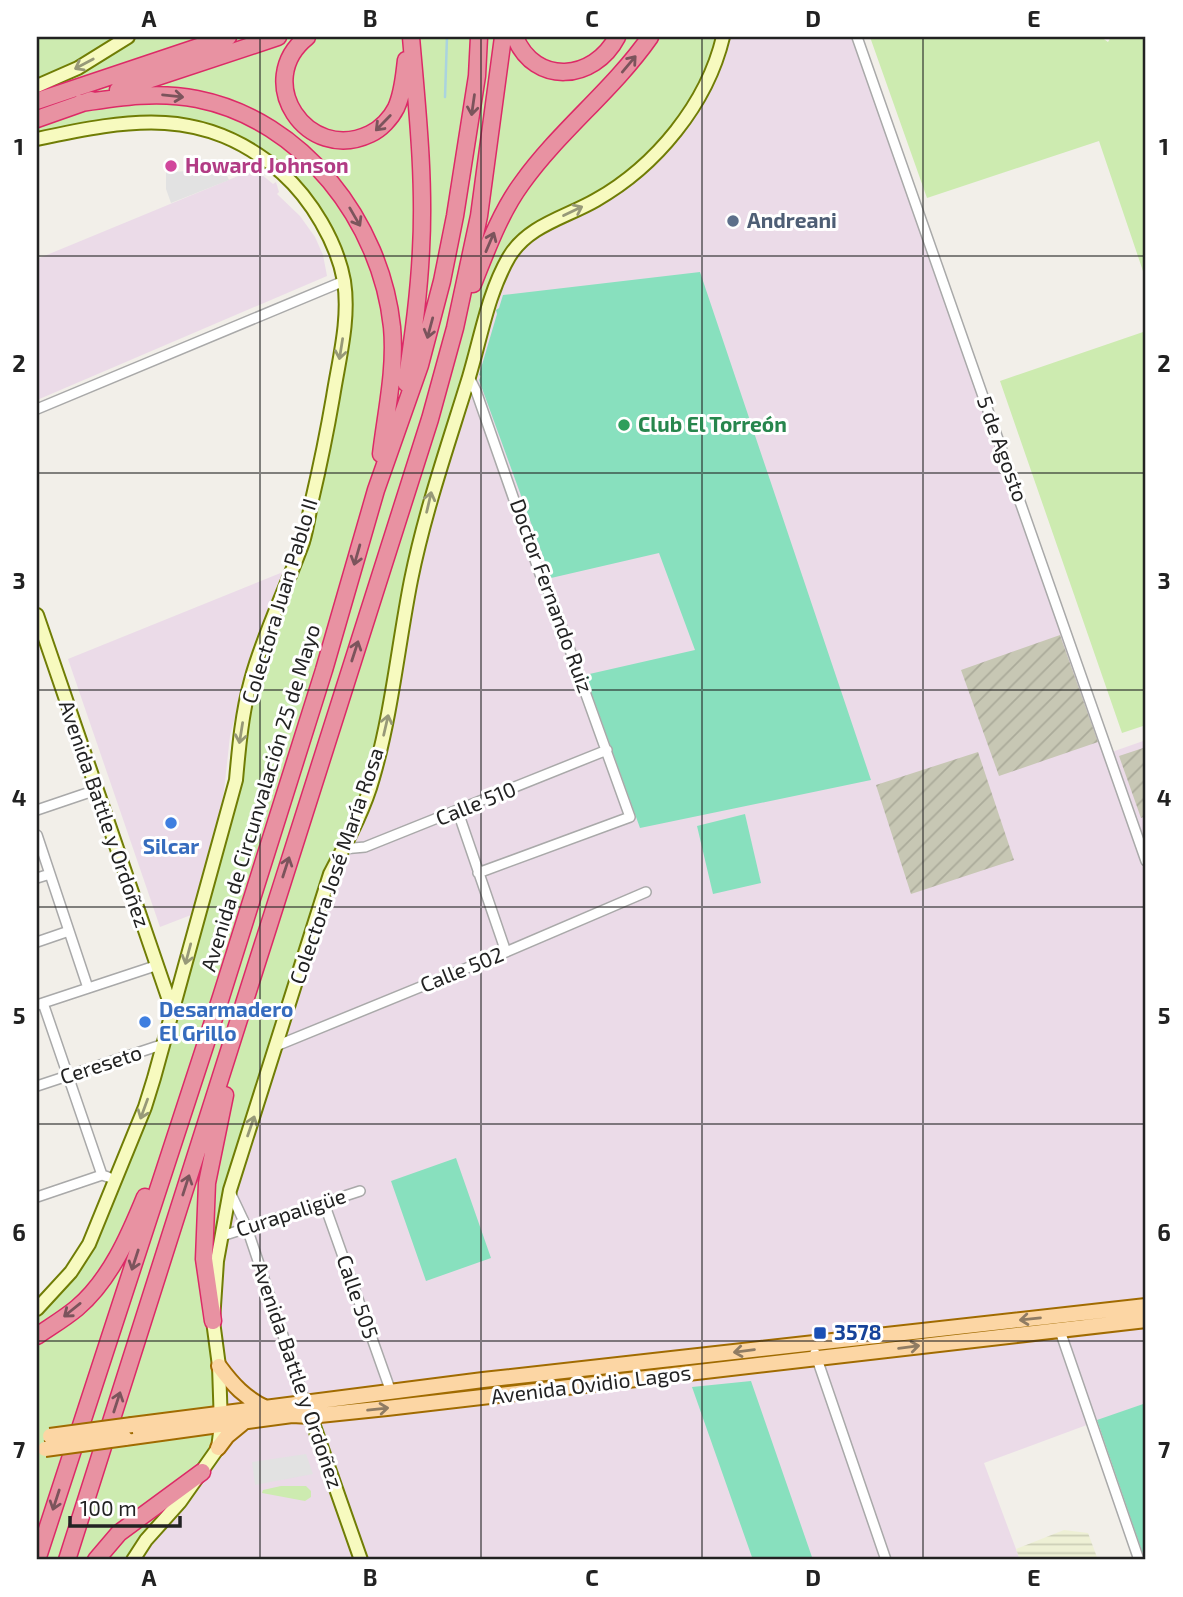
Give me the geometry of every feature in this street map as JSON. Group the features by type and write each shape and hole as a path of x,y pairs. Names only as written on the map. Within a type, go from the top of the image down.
{"highway":[{"path":"160,59 209,37"},
{"path":"37,100 228,37"},
{"path":"37,119 278,37"},
{"path":"307,37 298,44 286,71 284,86 289,106 303,126 323,138 349,141 377,131 396,108 403,85 410,37"},
{"path":"402,414 412,348 421,248 421,182 410,37"},
{"name":"Avenida de Circunvalación 25 de Mayo","path":"37,1560 187,1102 324,670 376,490 420,365 442,281 467,146 477,76 479,37"},
{"name":"Avenida de Circunvalación 25 de Mayo","path":"66,1560 430,419 455,328 479,216 503,37"},
{"path":"515,37 528,60 539,67 560,72 589,65 602,57 617,37"},
{"path":"455,328 495,229 522,183 650,37"},
{"path":"81,103 129,95 167,94 199,99 229,108 284,138 310,159 334,185 373,249 392,327 392,370 376,490"},
{"path":"213,1321 204,1259 207,1183 226,1093 229,1051"},
{"path":"37,1336 77,1308 93,1292 118,1256 135,1224 187,1102"},
{"path":"96,1560 120,1533 202,1472"}],"main road":[{"path":"37,86 78,68 128,37"},
{"name":"Colectora José María Rosa","path":"133,1560 146,1540 180,1502 218,1448 221,1419 219,1366 213,1321 217,1261 230,1190 330,874 373,780 393,693 411,580 433,488 494,290 510,255 523,240 543,225 597,200 627,179 673,134 707,83 723,37"},
{"name":"Colectora Juan Pablo II","path":"37,139 73,131 157,122 185,124 239,142 283,174 306,201 333,246 344,281 346,317 325,444 303,540 267,629 250,682 239,739 236,780 145,1107 108,1177 89,1244 71,1272 37,1309"},
{"name":"Avenida Battle y Ordoñez","path":"37,615 155,966 173,1012"},
{"name":"Avenida Ovidio Lagos","path":"42,1443 221,1419 267,1409 308,1410 817,1358 1058,1323 1146,1306"},
{"name":"Avenida Ovidio Lagos","path":"221,1419 246,1421 292,1415 391,1392 812,1343 1058,1323 1146,1320"},
{"path":"219,1366 233,1385 249,1399 267,1409"},
{"name":"Avenida Battle y Ordoñez","path":"308,1410 361,1560"},
{"path":"218,1448 235,1428 246,1421"}],"street":[{"name":"5 de Agosto","path":"857,37 1146,861"},
{"path":"37,409 344,281"},
{"name":"Doctor Fernando Ruiz","path":"469,377 630,817 478,873"},
{"name":"Calle 510","path":"343,849 365,847 458,812 607,750"},
{"path":"37,810 96,790"},
{"path":"458,812 506,952"},
{"path":"37,835 88,988"},
{"path":"37,878 50,874"},
{"name":"Calle 502","path":"276,1046 646,892"},
{"path":"37,942 69,930"},
{"path":"37,1196 108,1177 40,1004 155,966"},
{"name":"Cereseto","path":"37,1086 164,1044"},
{"name":"Avenida Battle y Ordoñez","path":"230,1190 247,1228 308,1410"},
{"name":"Curapaligüe","path":"222,1236 360,1191"},
{"name":"Calle 505","path":"324,1203 391,1392"},
{"path":"1058,1323 1139,1560"},
{"path":"812,1343 886,1560"}],"shaded area":[{"path":"723,37 857,37 1109,753 1146,740 1146,1403 984,1463 1020,1560 133,1560 213,1321 230,1190 510,255"},
{"path":"195,158 222,165 229,180 171,203 166,189 166,172 195,171"},
{"path":"255,169 273,184 276,182 279,192 277,194 300,216 315,237 323,255 327,276 37,400 37,259"},
{"name":"Silcar","path":"283,572 253,646 230,736 224,791 214,839 191,915 160,927 68,659"},
{"path":"1060,635 1098,742 999,776 961,670"},
{"path":"1146,747 1146,816 1141,818 1119,756"},
{"path":"978,752 1014,860 911,894 876,785"},
{"path":"306,1454 313,1474 255,1485 252,1462"},
{"path":"1064,1530 1088,1533 1098,1560 1020,1560 1016,1549"}],"green space":[{"path":"37,37 120,37 82,61 37,80"},
{"path":"128,37 723,37 689,112 627,179 543,225 510,255 433,488 373,780 330,875 255,1115 217,1261 218,1448 133,1560 37,1560 37,1309 71,1272 145,1107 236,780 250,682 303,540 346,317 344,281 313,211 267,160 185,124 37,139 37,86"},
{"path":"870,37 1101,37 1108,42 1111,37 1146,37 1146,280 1099,141 927,198"},
{"path":"700,272 871,780 640,828 585,675 695,650 659,553 551,578 479,375 496,310 503,295"},
{"path":"1146,331 1146,725 1122,733 1000,381"},
{"path":"745,814 761,883 713,894 697,826"},
{"path":"456,1158 491,1258 426,1281 391,1181"},
{"path":"751,1381 813,1560 753,1560 692,1387"},
{"path":"1146,1403 1146,1560 1145,1560 1097,1420"},
{"path":"281,1486 306,1486 311,1491 311,1497 305,1501 262,1493 263,1490"}],"waterway":[{"path":"445,97 447,37"}],"place":[{"name":"Howard Johnson","path":"171,166"},
{"name":"Andreani","path":"733,221"},
{"name":"Club El Torreón","path":"624,425"},
{"name":"Silcar","path":"171,823"},
{"name":"Desarmadero El Grillo","path":"145,1022"},
{"name":"3578","path":"820,1333"}]}
